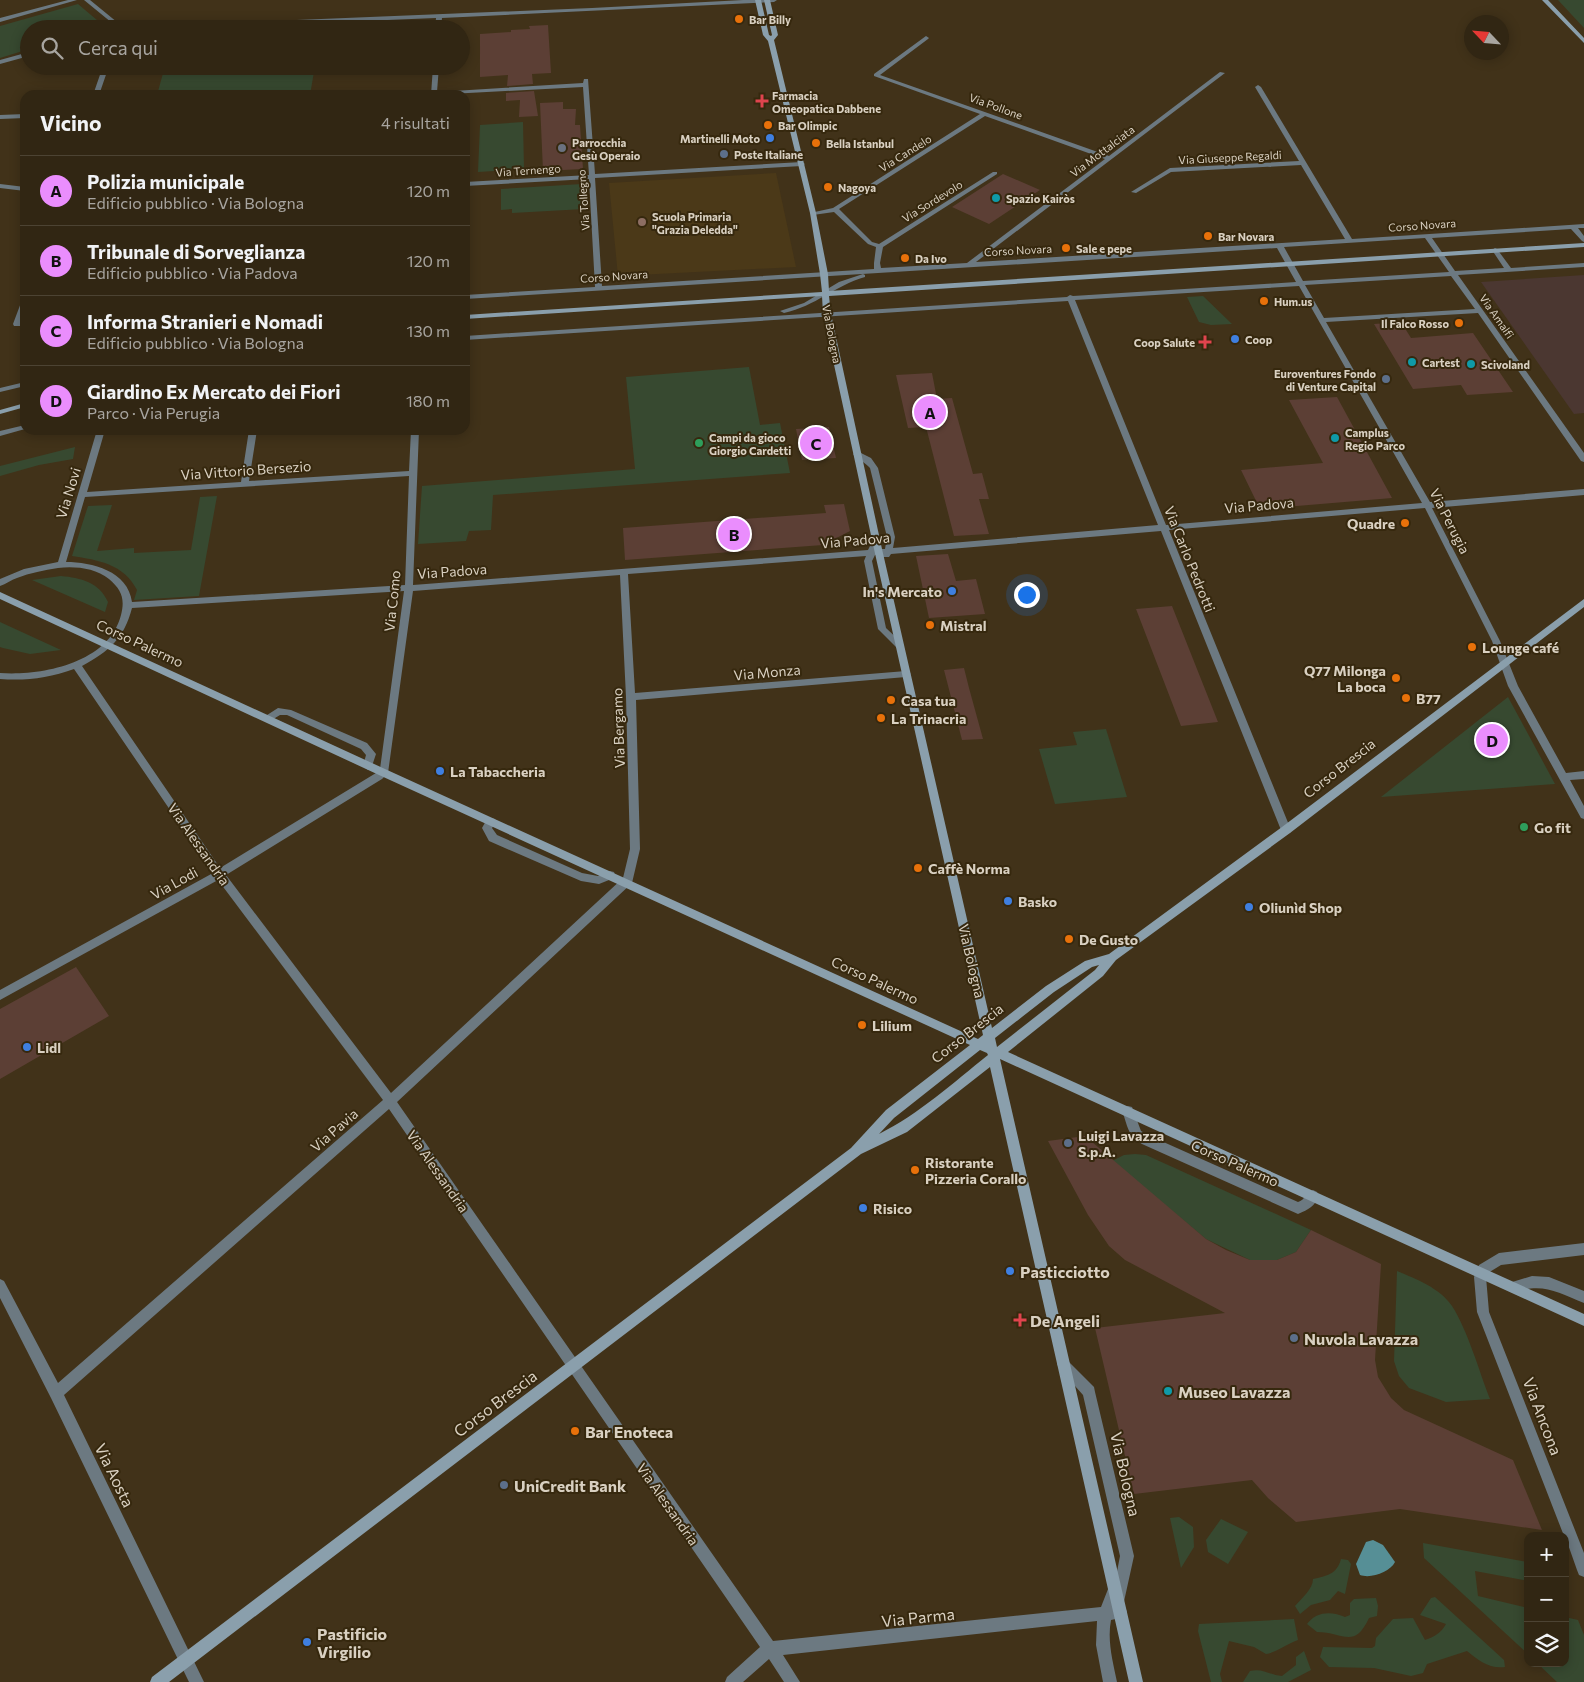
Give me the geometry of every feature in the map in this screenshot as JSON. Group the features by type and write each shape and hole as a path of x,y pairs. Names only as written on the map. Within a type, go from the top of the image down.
{"main road":[{"name":"Via Bologna","path":"758,0 766,35 771,40 802,164 824,274 827,314 875,550 881,562 995,1053 1063,1364 1136,1682"},
{"name":"Via Bologna","path":"767,0 775,35 771,40"},
{"path":"1545,0 1584,41"},
{"path":"470,317 1584,245"},
{"path":"0,412 20,406"},
{"name":"Corso Palermo","path":"0,594 368,766 1584,1320"},
{"name":"Corso Brescia","path":"855,1152 903,1128 995,1053 1099,973 1112,957 1286,830 1584,602"},
{"name":"Corso Brescia","path":"156,1682 855,1152 890,1114 1058,984 1089,964 1112,957"}],"street":[{"path":"0,20 17,17 74,0"},
{"path":"87,0 109,20"},
{"path":"332,20 439,16 581,7 774,0"},
{"path":"0,13 17,17"},
{"path":"439,16 439,20"},
{"name":"Via Pollone","path":"926,38 876,74 1108,158"},
{"path":"0,62 20,56"},
{"name":"Via Mottalciata","path":"970,264 1222,73"},
{"path":"98,90 103,75"},
{"path":"434,90 435,75"},
{"name":"Via Tollegno","path":"470,91 586,82 599,289"},
{"name":"Via Giuseppe Regaldi","path":"1258,87 1350,241"},
{"name":"Via Candelo","path":"835,209 986,113"},
{"path":"0,117 20,116"},
{"name":"Via Giuseppe Regaldi","path":"1134,192 1170,170 1304,163"},
{"name":"Via Ternengo","path":"470,184 802,164"},
{"name":"Via Sordevolo","path":"880,246 995,174"},
{"path":"0,186 20,188"},
{"path":"813,213 835,209 870,243 880,246 877,263 878,269"},
{"name":"Corso Novara","path":"470,297 878,269 1584,226"},
{"path":"1573,227 1584,240"},
{"name":"Via Amalfi","path":"1428,236 1584,459"},
{"name":"Via Perugia","path":"1279,245 1427,506 1492,634 1515,691 1584,815"},
{"path":"1496,250 1509,270"},
{"path":"470,338 1584,265"},
{"path":"739,320 804,307 848,279 912,267"},
{"name":"Via Carlo Pedrotti","path":"1070,298 1286,830"},
{"path":"1322,320 1480,311"},
{"path":"17,324 20,316"},
{"path":"0,390 20,385"},
{"path":"0,434 20,428"},
{"name":"Via Novi","path":"61,565 100,435"},
{"path":"245,484 252,435"},
{"name":"Via Como","path":"382,772 385,770 409,588 415,435"},
{"path":"857,454 868,460 874,468 889,527 891,537 888,552 881,562"},
{"name":"Via Vittorio Bersezio","path":"82,495 413,473"},
{"name":"Via Padova","path":"128,605 409,588 854,554 875,550 888,552 1584,492"},
{"name":"Via Bologna","path":"875,550 868,561 882,629 900,646"},
{"path":"0,583 22,573 61,565 86,566 102,570 116,578 123,586 128,605 126,617 121,628 108,644 76,665 43,676 27,678 0,676"},
{"name":"Via Bergamo","path":"624,572 631,697 635,849 626,883"},
{"name":"Via Alessandria","path":"76,665 219,874 390,1101 793,1682"},
{"name":"Via Monza","path":"631,697 906,674"},
{"path":"267,718 278,712 288,712 364,746 371,754 368,766"},
{"name":"Via Lodi","path":"0,995 219,874 382,772"},
{"path":"1562,776 1584,775"},
{"name":"Via Pavia","path":"56,1393 390,1101 626,883"},
{"name":"Corso Palermo","path":"1128,1111 1136,1134 1146,1140 1298,1208 1308,1204 1313,1196"},
{"path":"1481,1273 1482,1269 1499,1259 1584,1249"},
{"name":"Via Ancona","path":"1481,1273 1483,1312 1580,1548 1584,1570"},
{"path":"1513,1287 1534,1280 1557,1286 1584,1297"},
{"name":"Via Aosta","path":"0,1285 56,1393 197,1682"},
{"name":"Via Bologna","path":"1063,1364 1089,1392 1127,1556 1118,1601 1105,1615 1101,1637 1110,1682"},
{"name":"Via Parma","path":"769,1650 1105,1615 1118,1601"},
{"path":"732,1682 769,1650"}],"shaded area":[{"name":"Scuola Primaria \"Grazia Deledda\"","path":"776,173 796,267 618,276 609,183"},
{"path":"1584,275 1584,413 1574,414 1481,282"}],"green space":[{"path":"1558,0 1584,0 1584,28"},
{"path":"78,4 97,20 21,20"},
{"path":"20,20 20,52 0,58 0,26"},
{"path":"163,75 313,75 311,90 158,90"},
{"path":"523,122 524,169 478,172 480,125"},
{"path":"582,184 584,209 512,213 512,209 501,210 501,189"},
{"path":"1203,296 1232,324 1211,325 1199,322 1187,297"},
{"path":"749,367 760,425 780,423 790,473 493,495 491,530 469,531 466,541 418,544 422,486 635,469 626,377"},
{"path":"75,447 73,459 39,465 0,476 0,466"},
{"path":"217,496 199,596 134,600 137,590 132,581 118,569 91,559 72,556 88,506 112,505 97,551 134,548 134,553 191,550 200,497"},
{"path":"61,576 89,582 100,590 108,602 105,612 32,580"},
{"path":"0,622 61,650 30,654 0,647"},
{"path":"1508,697 1555,784 1381,797"},
{"path":"1106,729 1127,797 1055,804 1039,749 1077,745 1073,732"},
{"path":"1124,1155 1146,1155 1311,1230 1296,1252 1277,1260 1250,1260 1206,1239 1112,1161"},
{"path":"1397,1271 1434,1289 1452,1306 1468,1339 1490,1399 1446,1402 1409,1388 1399,1376 1394,1361"},
{"path":"1179,1517 1193,1527 1194,1547 1181,1568 1170,1518"},
{"path":"1221,1519 1248,1532 1228,1564 1208,1552 1206,1540"},
{"path":"1423,1543 1524,1561 1524,1580 1475,1571 1478,1596 1524,1607 1524,1650 1424,1558"},
{"path":"1341,1559 1348,1560 1351,1564 1345,1594 1338,1591 1330,1600 1311,1605 1300,1614 1295,1606 1309,1590 1313,1579 1334,1571"},
{"path":"1435,1597 1504,1660 1505,1667 1489,1665 1467,1651 1427,1664 1423,1673 1411,1676 1374,1668 1329,1667 1320,1657 1323,1647 1372,1648 1375,1646 1376,1638 1393,1619 1413,1618 1425,1640 1434,1636 1446,1624 1420,1615 1431,1598"},
{"path":"1376,1598 1378,1606 1377,1616 1369,1618 1364,1628 1353,1636 1347,1637 1317,1632 1307,1624 1315,1617 1324,1613 1345,1617 1350,1615 1350,1603 1354,1599"},
{"path":"1569,1618 1578,1620 1584,1635 1584,1682 1557,1682 1541,1667 1569,1667"},
{"path":"1294,1619 1298,1640 1270,1653 1266,1654 1254,1647 1229,1641 1220,1674 1222,1682 1211,1682 1198,1631 1199,1624"},
{"path":"1304,1651 1311,1670 1288,1682 1243,1682 1250,1671 1259,1670 1282,1676 1296,1665 1296,1657"}],"water":[{"path":"1373,1540 1383,1545 1395,1562 1393,1566 1380,1574 1360,1575 1356,1564 1366,1542"}],"building":[{"path":"548,25 551,73 532,74 533,84 507,86 508,75 480,77 480,34 511,32 511,30 530,29 529,26"},
{"path":"534,91 538,116 519,117 520,100 506,101 506,93"},
{"name":"Parrocchia Gesù Operaio","path":"563,102 563,109 576,109 575,125 580,125 583,169 543,171 540,103"},
{"name":"Spazio Kairòs","path":"1003,174 1040,190 989,224 952,207"},
{"path":"1401,322 1411,338 1473,333 1513,392 1467,395 1461,385 1413,389 1374,324"},
{"path":"932,373 937,399 952,398 973,474 982,473 989,499 979,499 989,534 954,536 926,427 908,428 896,375"},
{"name":"Camplus Regio Parco","path":"1337,397 1392,498 1260,509 1241,470 1323,463 1289,400"},
{"path":"829,427 836,458 802,460 796,429"},
{"path":"844,504 850,531 823,545 625,560 623,528 826,513 824,505"},
{"name":"In's Mercato","path":"948,554 956,581 976,579 985,614 929,618 916,556"},
{"path":"1172,606 1218,722 1181,726 1136,609"},
{"path":"964,668 983,739 962,740 944,670"},
{"name":"Lidl","path":"76,967 109,1016 0,1079 0,1009"},
{"name":"Nuvola Lavazza","path":"1085,1136 1206,1239 1226,1250 1250,1260 1277,1260 1296,1252 1311,1230 1381,1264 1375,1360 1378,1377 1391,1398 1404,1410 1513,1460 1542,1530 1400,1509 1296,1522 1268,1498 1252,1480 1134,1494 1095,1328 1225,1313 1125,1260 1109,1246 1088,1215 1048,1141"}],"place":[{"name":"Bar Billy","path":"739,19"},
{"name":"Farmacia Omeopatica Dabbene","path":"762,101"},
{"name":"Bar Olimpic","path":"768,125"},
{"name":"Martinelli Moto","path":"770,138"},
{"name":"Bella Istanbul","path":"816,143"},
{"name":"Parrocchia Gesù Operaio","path":"562,148"},
{"name":"Poste Italiane","path":"724,154"},
{"name":"Nagoya","path":"828,187"},
{"name":"Spazio Kairòs","path":"996,198"},
{"name":"Scuola Primaria \"Grazia Deledda\"","path":"642,222"},
{"name":"Bar Novara","path":"1208,236"},
{"name":"Sale e pepe","path":"1066,248"},
{"name":"Da Ivo","path":"905,258"},
{"name":"Hum.us","path":"1264,301"},
{"name":"Il Falco Rosso","path":"1459,323"},
{"name":"Coop","path":"1235,339"},
{"name":"Coop Salute","path":"1205,342"},
{"name":"Cartest","path":"1412,362"},
{"name":"Scivoland","path":"1471,364"},
{"name":"Euroventures Fondo di Venture Capital","path":"1386,379"},
{"name":"Polizia municipale","path":"930,412"},
{"name":"Camplus Regio Parco","path":"1335,438"},
{"name":"Campi da gioco Giorgio Cardetti","path":"699,443"},
{"name":"Informa Stranieri e Nomadi","path":"816,443"},
{"name":"Quadre","path":"1405,523"},
{"name":"Tribunale di Sorveglianza","path":"734,534"},
{"name":"In's Mercato","path":"952,591"},
{"name":"Mistral","path":"930,625"},
{"name":"Lounge café","path":"1472,647"},
{"name":"Q77 Milonga La boca","path":"1396,678"},
{"name":"B77","path":"1406,698"},
{"name":"Casa tua","path":"891,700"},
{"name":"La Trinacria","path":"881,718"},
{"name":"Giardino Ex Mercato dei Fiori","path":"1492,740"},
{"name":"La Tabaccheria","path":"440,771"},
{"name":"Go fit","path":"1524,827"},
{"name":"Caffè Norma","path":"918,868"},
{"name":"Basko","path":"1008,901"},
{"name":"Oliunìd Shop","path":"1249,907"},
{"name":"De Gusto","path":"1069,939"},
{"name":"Lilium","path":"862,1025"},
{"name":"Lidl","path":"27,1047"},
{"name":"Luigi Lavazza S.p.A.","path":"1068,1143"},
{"name":"Ristorante Pizzeria Corallo","path":"915,1170"},
{"name":"Risico","path":"863,1208"},
{"name":"Pasticciotto","path":"1010,1271"},
{"name":"De Angeli","path":"1020,1320"},
{"name":"Nuvola Lavazza","path":"1294,1338"},
{"name":"Museo Lavazza","path":"1168,1391"},
{"name":"Bar Enoteca","path":"575,1431"},
{"name":"UniCredit Bank","path":"504,1485"},
{"name":"Pastificio Virgilio","path":"307,1642"}]}
